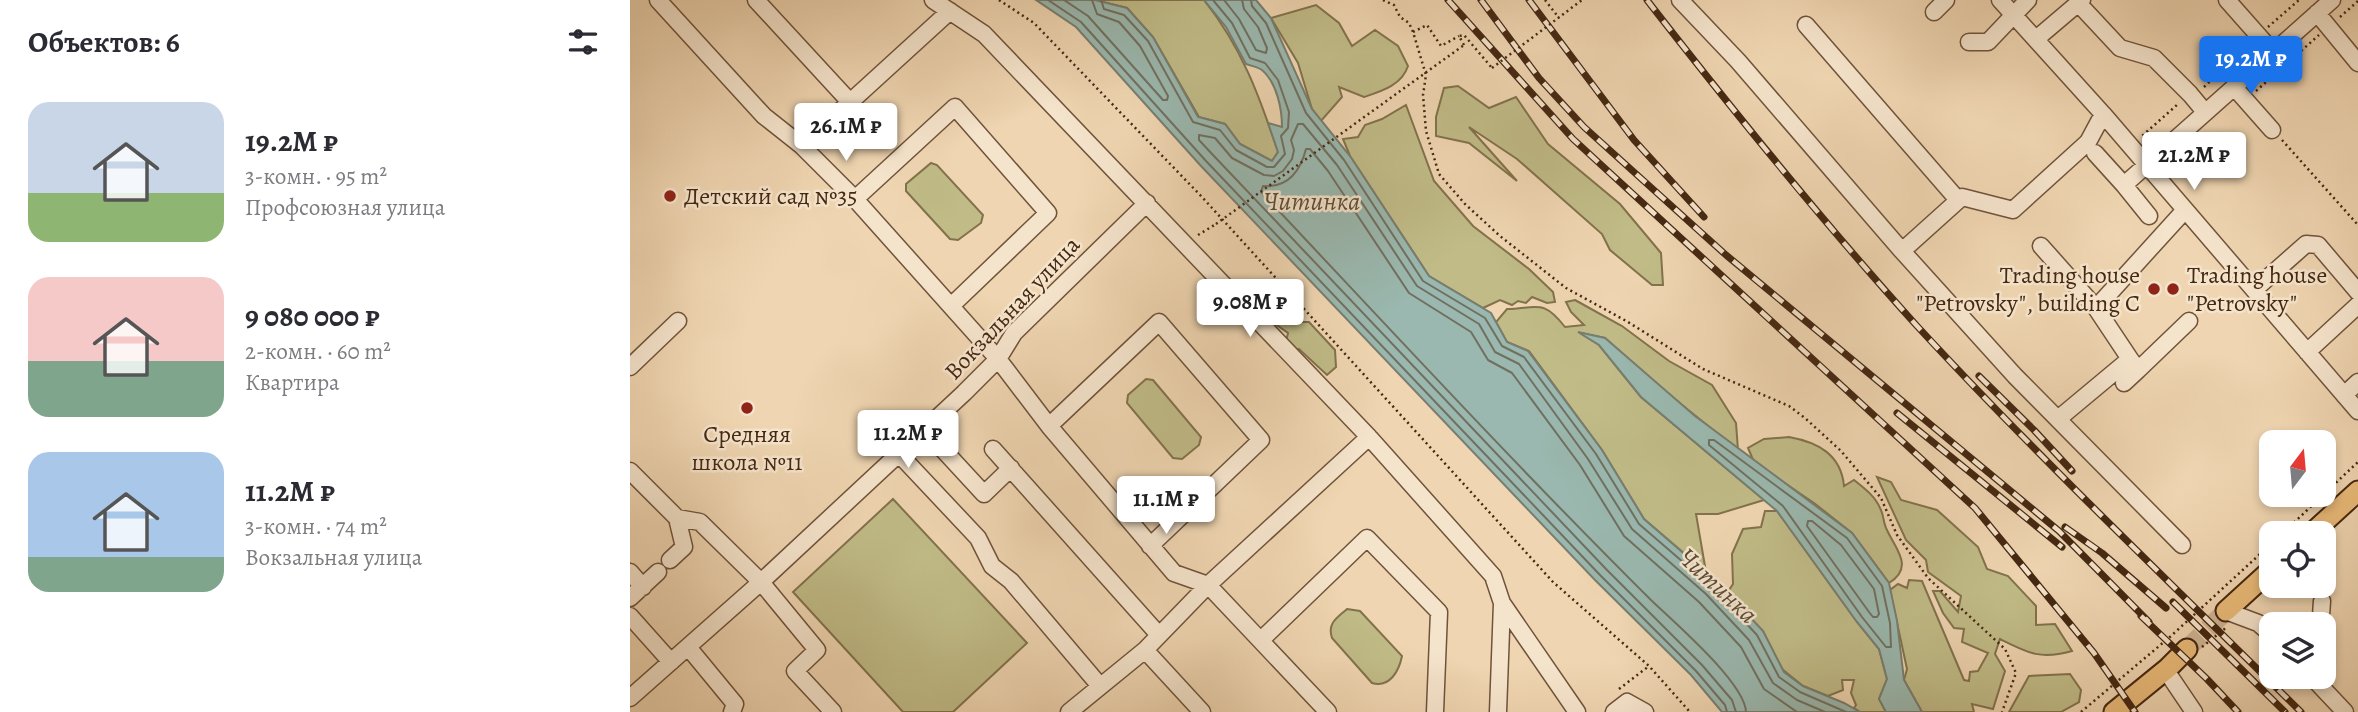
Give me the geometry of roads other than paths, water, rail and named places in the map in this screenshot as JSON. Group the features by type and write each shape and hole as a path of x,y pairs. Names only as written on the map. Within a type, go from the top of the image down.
{"main road":[{"path":"2325,521 2358,491"},
{"path":"2226,611 2259,581"},
{"path":"2114,712 2187,649"}],"street":[{"path":"658,0 764,116 802,146 855,199 998,359 1049,426 1174,572 1208,585 1328,712"},
{"path":"756,0 850,102"},
{"path":"933,0 985,34 1369,436 1493,576 1502,603 1577,712"},
{"path":"1679,0 1738,61 1902,251 2015,376 2182,545"},
{"path":"2000,0 2103,114 2358,411"},
{"path":"1969,42 1987,42 2028,0"},
{"path":"2227,0 2273,52"},
{"path":"2124,185 2332,0"},
{"path":"2036,39 2080,1 2120,48 2154,58 2205,112"},
{"path":"802,146 950,11"},
{"path":"2317,13 2358,63"},
{"path":"1806,24 1958,200"},
{"path":"2234,87 2272,130"},
{"path":"855,199 955,107 1048,212 951,306"},
{"path":"1902,251 1962,197 2013,210 2088,142 2103,114"},
{"path":"2095,153 2149,216"},
{"name":"Вокзальная улица","path":"630,698 899,454 998,359 1014,333 1147,202"},
{"path":"2096,309 2185,210"},
{"path":"2254,290 2306,244 2318,245 2358,292"},
{"path":"2041,246 2096,309 2134,364"},
{"path":"2307,352 2358,305"},
{"path":"630,367 678,321"},
{"path":"2058,419 2189,321"},
{"path":"1049,426 1159,322 1261,440 1150,546"},
{"path":"2124,383 2134,364"},
{"path":"2344,395 2358,382"},
{"path":"925,429 984,494 1011,468"},
{"path":"1069,712 1145,650 1208,585 1369,436"},
{"path":"993,449 1159,635"},
{"path":"899,454 978,538 992,566 1011,581 1100,686"},
{"path":"630,471 677,518 684,547 630,598"},
{"path":"677,518 699,522 761,582 817,650 795,671 833,712"},
{"path":"1261,640 1367,538 1439,612 1435,712"},
{"path":"630,572 643,587"},
{"path":"2321,612 2322,601"},
{"path":"1497,712 1502,603"},
{"path":"2226,611 2259,624"},
{"path":"630,616 671,662"},
{"path":"688,647 736,704 732,712"},
{"path":"1145,650 1202,712"},
{"path":"2168,668 2169,675 2194,712"},
{"path":"2323,689 2344,712"},
{"path":"1620,707 1646,712"}],"water":[{"name":"Читинка","path":"1036,0 1095,0 1127,8 1153,37 1198,117 1225,124 1240,144 1272,161 1278,152 1268,123 1282,127 1280,104 1275,89 1262,70 1246,64 1226,27 1204,0 1256,0 1271,18 1312,109 1350,156 1429,276 1491,313 1507,342 1528,351 1602,450 1644,519 1718,583 1763,631 1784,672 1803,686 1860,712 1722,712 1691,675 1595,580 1201,166 1076,27"},
{"name":"Читинка","path":"1578,332 1605,338 1695,416 1852,533 1889,583 1904,680 1922,712 1886,712 1879,699 1887,679 1879,649 1777,511 1641,397 1599,345"}],"tunnel":[{"path":"2187,649 2226,611"}],"railway":[{"path":"1448,0 1573,139 1975,508 2094,653 2135,712"},
{"path":"1481,0 1539,78 1584,127 1726,255 2059,531 2149,622"},
{"path":"1529,0 1634,140 1704,217"},
{"path":"1647,0 1779,166 1917,326 2059,473 2301,712"},
{"path":"1979,376 2072,471"},
{"path":"1897,413 2062,547"},
{"path":"2065,527 2102,553 2166,608"},
{"path":"2173,602 2285,712"},
{"path":"2141,616 2238,712"}],"place":[{"name":"Детский сад №35","path":"670,196"},
{"name":"Trading house \"Petrovsky\", building C","path":"2154,289"},
{"name":"Trading house \"Petrovsky\"","path":"2173,289"},
{"name":"Средняя школа №11","path":"747,408"}]}
